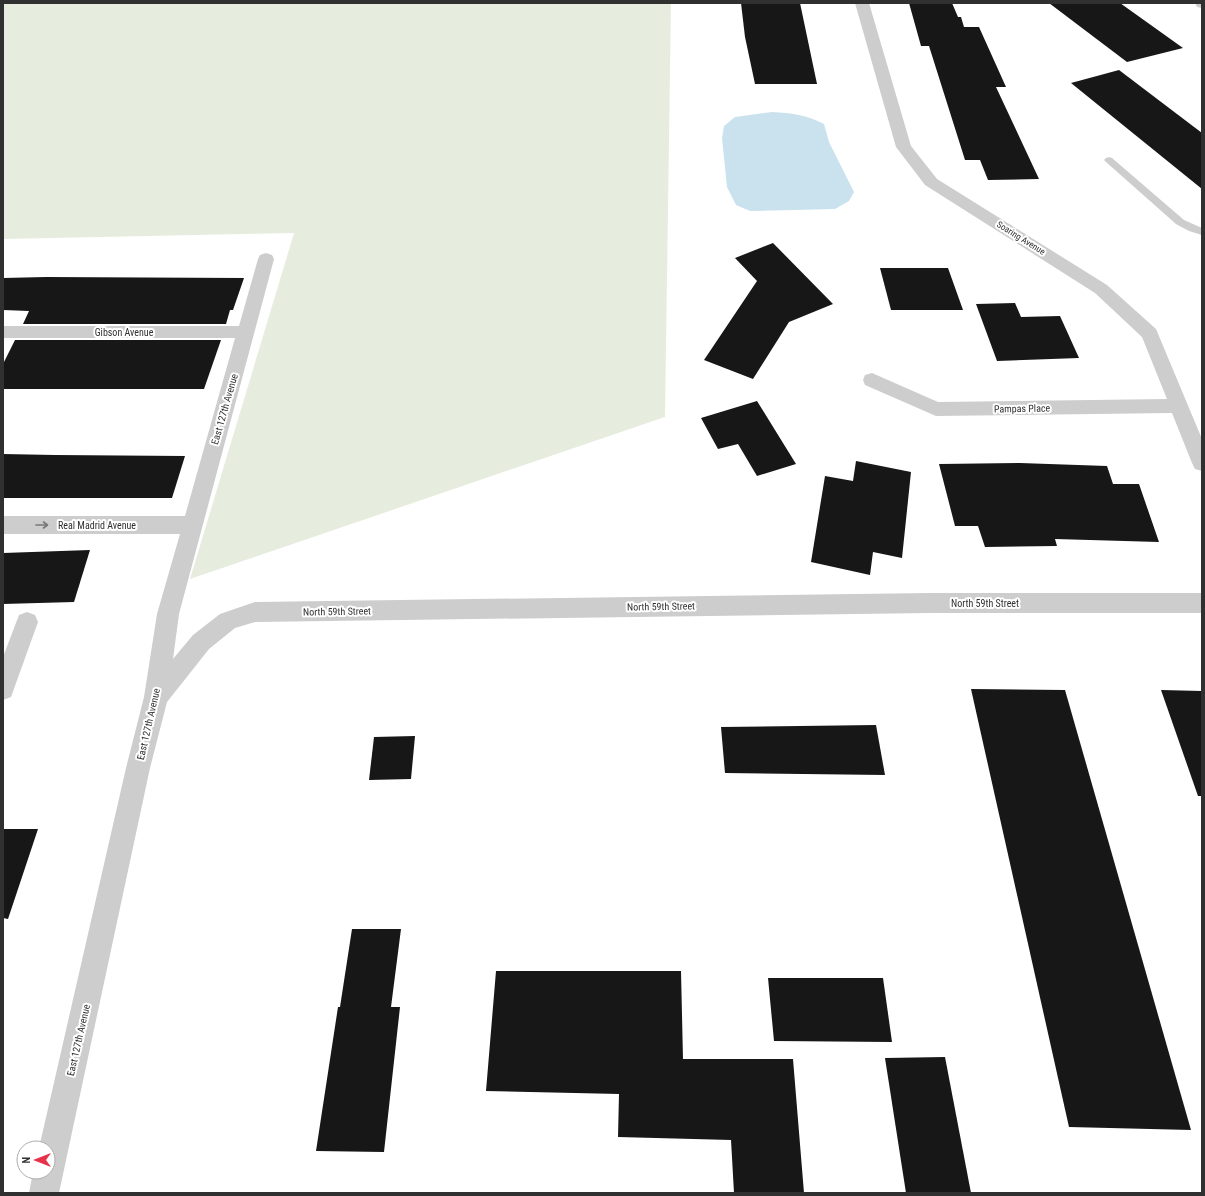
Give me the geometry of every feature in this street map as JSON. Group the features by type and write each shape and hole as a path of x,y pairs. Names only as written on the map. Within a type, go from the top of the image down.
{"street":[{"name":"Soaring Avenue","path":"862,3 904,147 931,182 1101,289 1150,334 1202,462"},
{"name":"East 127th Avenue","path":"44,1193 136,776 156,697 168,614 266,259"},
{"name":"Gibson Avenue","path":"3,332 245,332"},
{"name":"Pampas Place","path":"872,380 936,409 1178,406"},
{"name":"Real Madrid Avenue","path":"3,525 192,526"},
{"name":"North 59th Street","path":"156,697 201,642 228,621 255,612 930,603 1202,603"},
{"path":"3,689 27,622"}],"lane":[{"path":"1109,160 1180,222 1202,232"}],"green space":[{"path":"3,3 671,3 665,417 190,579 294,233 3,239"}],"water":[{"path":"772,112 799,115 811,118 824,124 829,142 854,192 849,201 835,209 750,211 736,205 727,187 722,138 724,126 735,117"}],"building":[{"path":"741,3 800,3 817,84 755,84 745,37"},
{"path":"909,3 952,3 958,17 961,17 964,27 979,27 1006,87 996,87 1039,179 988,180 980,160 965,160 929,46 921,46"},
{"path":"1049,3 1120,3 1183,48 1127,62"},
{"path":"1119,70 1202,133 1202,189 1071,83"},
{"path":"773,243 833,304 789,322 753,379 704,360 757,281 735,258"},
{"path":"880,268 948,268 963,310 891,310"},
{"path":"3,278 244,278 233,310 230,310 226,324 23,324 29,311 3,310"},
{"path":"1015,303 1021,317 1060,316 1079,358 997,361 976,304"},
{"path":"15,340 221,340 204,389 3,389 3,364"},
{"path":"757,401 796,464 757,476 738,444 718,449 701,418"},
{"path":"3,454 185,456 172,498 3,498"},
{"path":"856,461 911,472 902,558 873,552 870,575 811,562 825,476 853,481"},
{"path":"1020,463 1107,466 1113,484 1139,484 1159,542 1055,539 1057,546 985,547 978,526 955,526 939,464"},
{"path":"90,550 74,602 3,604 3,553"},
{"path":"971,689 1065,690 1191,1130 1069,1127"},
{"path":"1161,690 1202,691 1202,796 1198,796"},
{"path":"876,725 885,775 725,773 721,727"},
{"path":"415,736 411,779 369,780 374,737"},
{"path":"3,829 38,829 8,919 3,918"},
{"path":"352,929 401,929 391,1007 400,1007 384,1152 316,1151 338,1007 340,1007"},
{"path":"496,971 681,971 683,1059 793,1059 804,1193 734,1193 731,1140 618,1137 619,1094 486,1091"},
{"path":"768,978 883,978 892,1042 774,1041"},
{"path":"945,1057 971,1193 906,1193 885,1058"}]}
